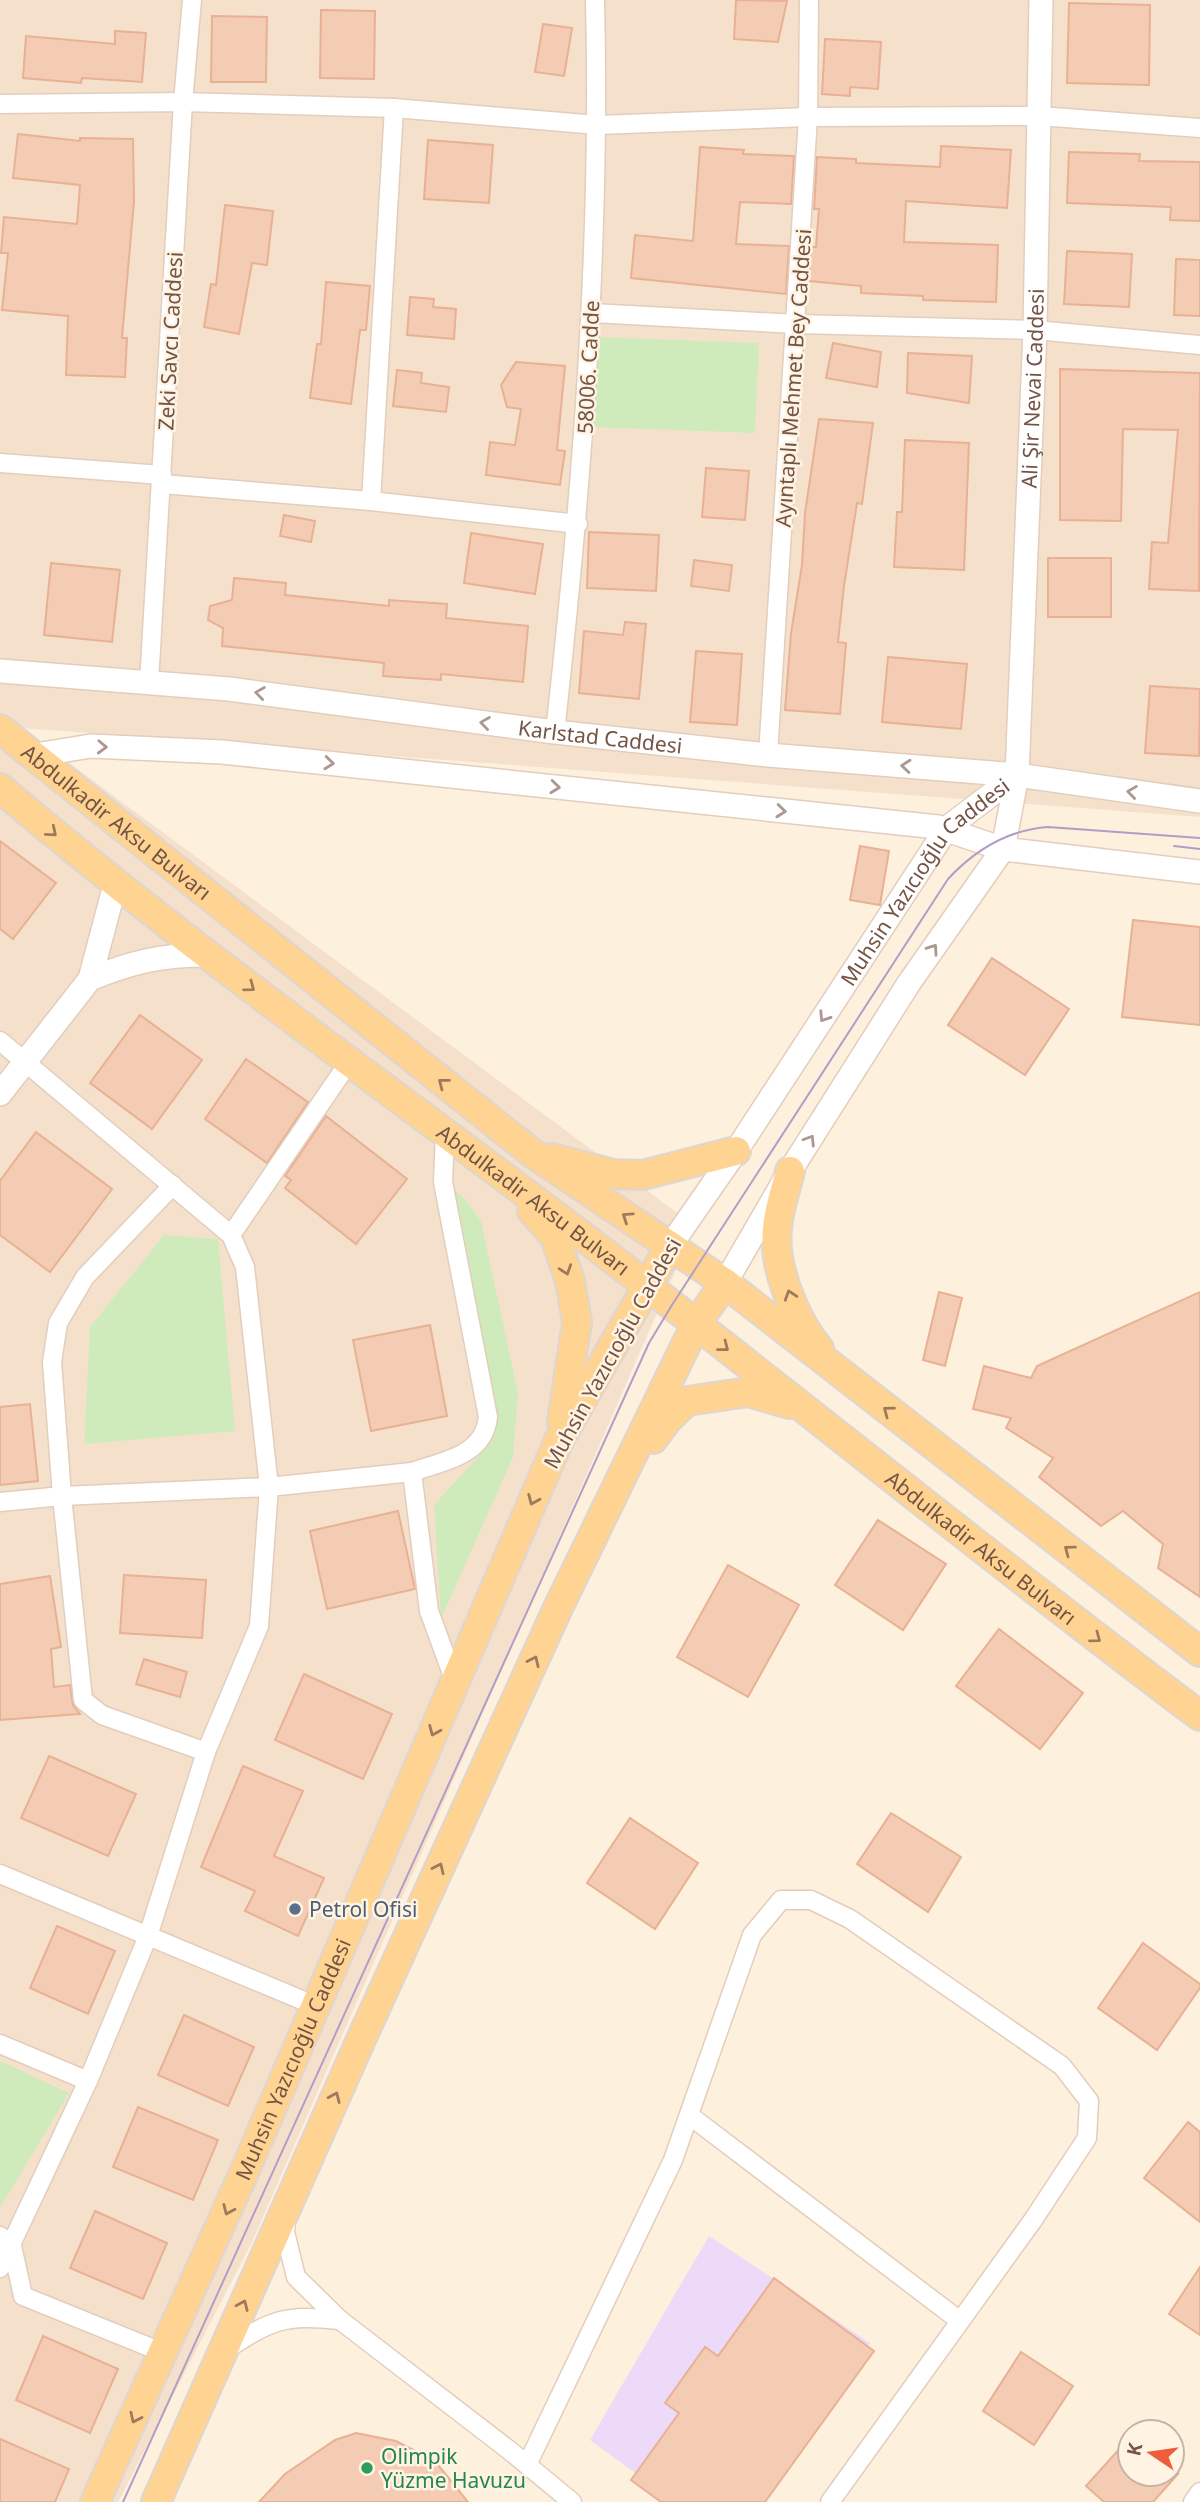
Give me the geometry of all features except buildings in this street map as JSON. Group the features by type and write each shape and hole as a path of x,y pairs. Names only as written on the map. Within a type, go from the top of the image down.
{"main road":[{"name":"Abdulkadir Aksu Bulvarı","path":"0,729 532,1153 725,1283 1200,1652"},
{"name":"Abdulkadir Aksu Bulvarı","path":"0,788 115,884 206,955 646,1285 1060,1611 1200,1716"},
{"path":"532,1153 613,1174 643,1175 736,1151"},
{"path":"790,1171 776,1230 782,1271 791,1303 806,1333 838,1373"},
{"path":"500,1175 555,1237 570,1281 577,1322 559,1440"},
{"name":"Muhsin Yazıcıoğlu Caddesi","path":"95,2502 164,2353 316,2006 559,1440 670,1246"},
{"name":"Muhsin Yazıcıoğlu Caddesi","path":"156,2502 556,1610 618,1490 696,1324 725,1283"},
{"path":"618,1490 667,1420 687,1401 748,1392 801,1407"}],"street":[{"name":"Zeki Savcı Caddesi","path":"149,682 183,102 192,0"},
{"name":"58006. Cadde","path":"555,733 578,524 592,313 598,125 594,0"},
{"name":"Ayıntaplı Mehmet Bey Caddesi","path":"768,755 797,324 808,117 809,0"},
{"name":"Ali Şir Nevai Caddesi","path":"1017,775 1035,330 1041,0"},
{"path":"0,104 183,102 394,108 598,125 808,117 1039,116 1200,128"},
{"path":"371,501 394,108"},
{"path":"592,313 797,324 1035,330 1200,345"},
{"path":"0,463 578,524"},
{"name":"Karlstad Caddesi","path":"0,671 229,689 555,733 768,755 1017,775 1200,802"},
{"path":"35,755 90,746 222,752 947,828 1003,849 1200,872"},
{"name":"Muhsin Yazıcıoğlu Caddesi","path":"670,1246 736,1151 947,828 1017,775"},
{"name":"Muhsin Yazıcıoğlu Caddesi","path":"725,1283 790,1171 909,983 1003,849 1017,775"},
{"path":"0,1094 90,979 115,884"},
{"path":"90,979 129,964 164,955 206,955"},
{"path":"0,1041 231,1235 245,1267 269,1487 259,1626 206,1752 148,1936 88,2081 6,2241 0,2268"},
{"path":"231,1235 349,1062"},
{"path":"0,1503 62,1496 269,1487 412,1472 458,1456 474,1447 486,1433 488,1417 443,1182 445,1134"},
{"path":"173,1185 85,1277 58,1323 52,1362 62,1496 83,1700 102,1715 206,1752"},
{"path":"412,1472 429,1611 455,1682"},
{"path":"0,1874 316,2006"},
{"path":"527,2465 673,2160 752,1935 781,1900 811,1900 850,1919 1062,2066 1088,2101 1087,2138 830,2502"},
{"path":"0,2044 88,2081"},
{"path":"689,2115 960,2321"},
{"path":"286,2209 285,2232 296,2277 340,2320 572,2502"},
{"path":"6,2241 23,2296 164,2353"},
{"path":"222,2352 266,2324 297,2315 340,2320"},
{"path":"1193,2502 1200,2492"}],"shaded area":[{"path":"0,0 1200,0 1200,817 22,728 695,1226 252,2242 118,2502 0,2502"},
{"path":"709,2236 870,2343 751,2502 675,2502 590,2440"}],"green space":[{"path":"596,337 759,343 755,433 593,427"},
{"path":"449,1185 466,1200 481,1221 518,1393 513,1457 441,1619 434,1505 487,1447 492,1427"},
{"path":"164,1235 218,1239 235,1431 84,1444 90,1327"},
{"path":"0,2061 69,2093 0,2208"}],"tram line":[{"path":"123,2502 649,1343 672,1305 948,879 969,859 1005,837 1048,827 1200,838"},
{"path":"1174,846 1200,849"}],"place":[{"name":"Petrol Ofisi","path":"295,1909"},
{"name":"Olimpik Yüzme Havuzu","path":"367,2468"}]}
